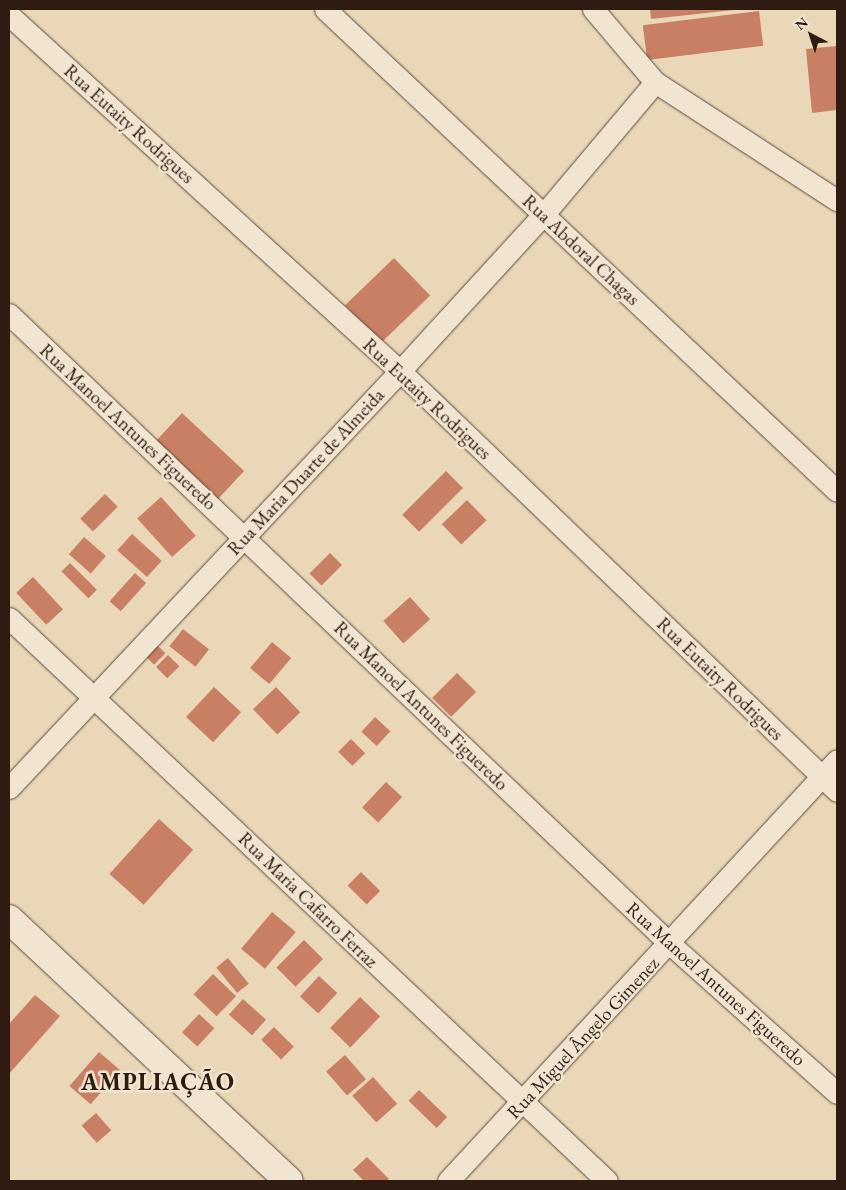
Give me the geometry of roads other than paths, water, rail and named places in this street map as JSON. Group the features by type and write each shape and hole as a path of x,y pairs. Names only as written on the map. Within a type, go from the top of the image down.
{"street":[{"name":"Rua Abdoral Chagas","path":"325,9 837,491"},
{"path":"593,9 655,82 837,200"},
{"name":"Rua Eutaity Rodrigues","path":"9,15 400,372 837,791"},
{"name":"Rua Maria Duarte de Almeida","path":"9,788 400,372 544,214 655,82"},
{"name":"Rua Manoel Antunes Figueredo","path":"9,314 669,944 837,1093"},
{"name":"Rua Maria Cafarro Ferraz","path":"9,618 523,1104 607,1181"},
{"name":"Rua Miguel Ângelo Gimenez","path":"448,1181 523,1104 837,760"},
{"path":"9,919 289,1181"}],"district":[{"name":"AMPLIAÇÃO","path":"158,1082"}]}
